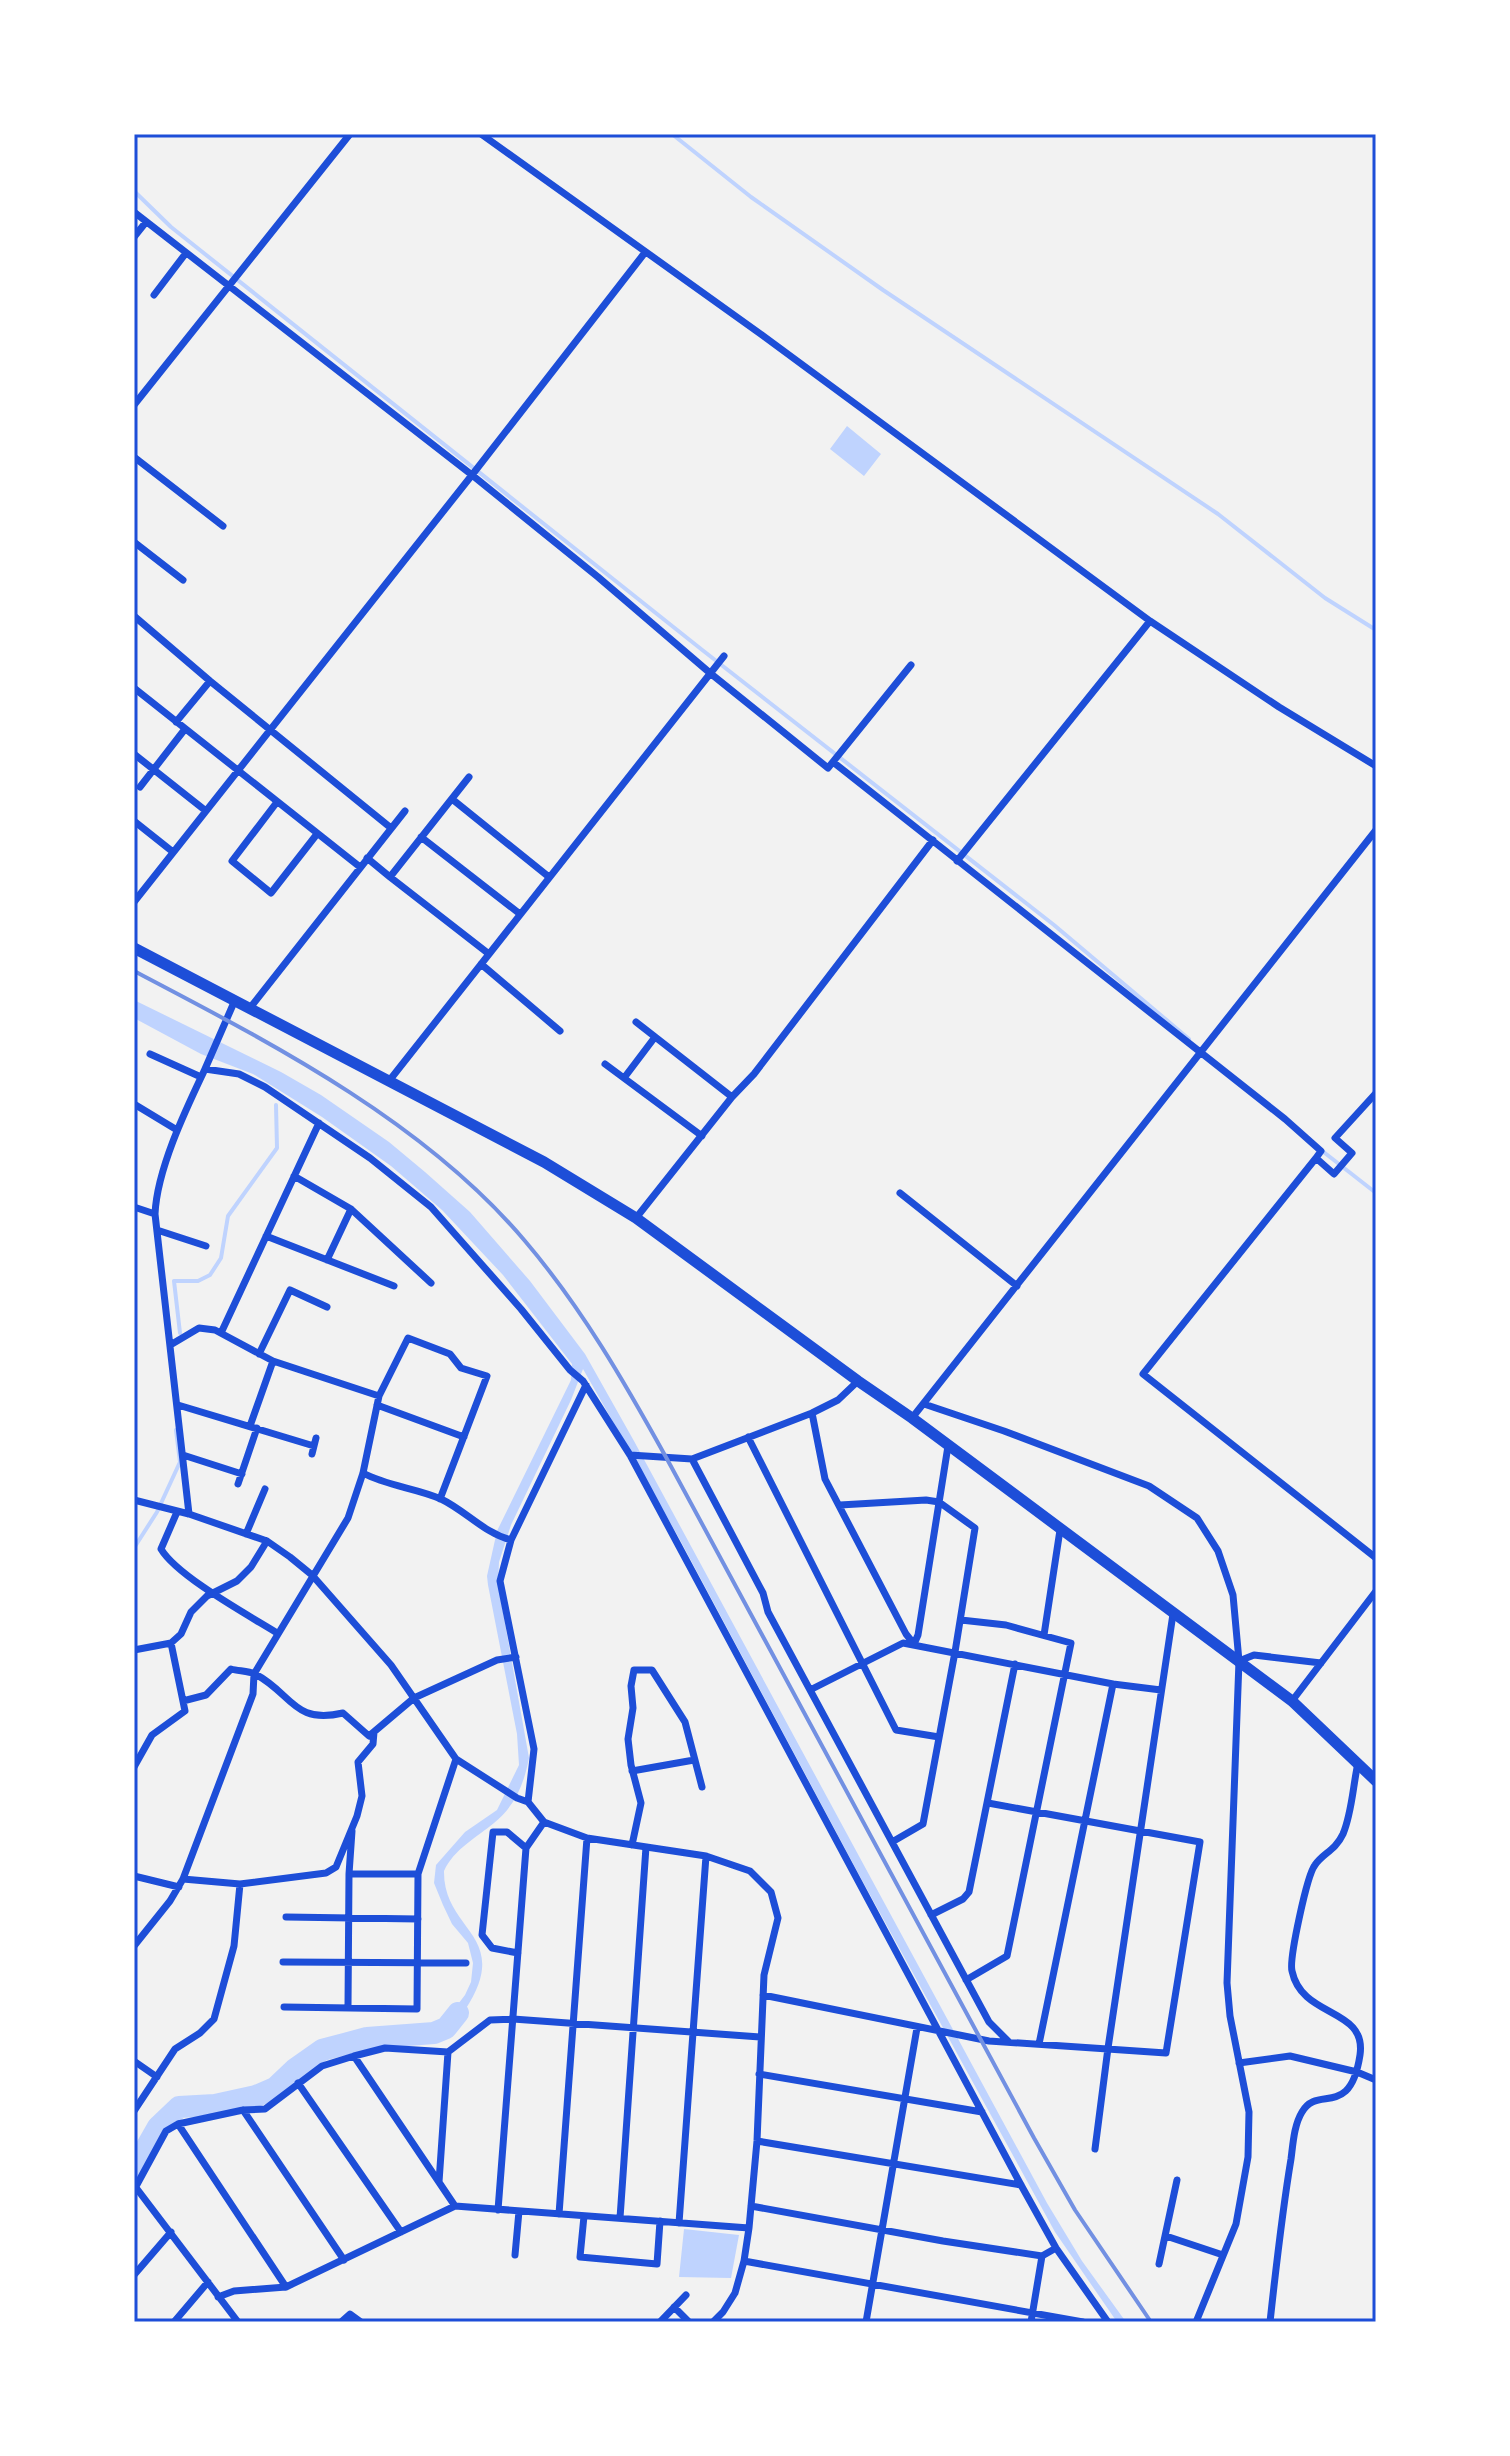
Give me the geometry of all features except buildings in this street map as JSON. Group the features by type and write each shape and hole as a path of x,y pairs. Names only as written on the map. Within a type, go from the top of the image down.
{"main road":[{"path":"134,948 544,1162 636,1218 912,1418 1292,1701 1376,1781"}],"street":[{"path":"134,405 350,134"},
{"path":"481,134 762,335 1150,621 1279,707 1376,766"},
{"path":"134,212 472,475 828,768 911,665"},
{"path":"134,237 146,222"},
{"path":"154,295 186,253"},
{"path":"134,902 643,255"},
{"path":"134,457 223,526"},
{"path":"134,542 183,580"},
{"path":"134,616 391,828"},
{"path":"957,861 1150,621"},
{"path":"389,1081 724,656"},
{"path":"176,722 210,681"},
{"path":"134,688 360,867"},
{"path":"140,787 185,729"},
{"path":"134,754 206,811"},
{"path":"833,762 1321,1151 1143,1374 1376,1558"},
{"path":"390,877 469,777"},
{"path":"452,799 549,877"},
{"path":"277,802 232,861 271,893 317,834"},
{"path":"250,1008 405,811"},
{"path":"134,821 173,852"},
{"path":"912,1418 1376,830"},
{"path":"421,837 520,914"},
{"path":"636,1218 732,1097 754,1074 933,840"},
{"path":"367,858 489,954"},
{"path":"481,964 560,1031"},
{"path":"189,1514 155,1214 156,1199 177,1130 235,1000"},
{"path":"636,1022 732,1097"},
{"path":"624,1078 655,1037"},
{"path":"150,1054 203,1073 239,1074 370,1158 431,1207 570,1370 585,1383 632,1456 1056,2248 1108,2322"},
{"path":"605,1064 702,1136"},
{"path":"1316,1158 1334,1174 1338,1171 1352,1153 1335,1138 1376,1093"},
{"path":"134,1104 177,1130"},
{"path":"221,1333 319,1123"},
{"path":"294,1176 351,1209 431,1283"},
{"path":"900,1193 1017,1286"},
{"path":"134,1207 155,1214"},
{"path":"327,1260 351,1209"},
{"path":"157,1230 206,1246"},
{"path":"266,1236 394,1286"},
{"path":"259,1354 290,1290 327,1307"},
{"path":"172,1344 199,1328 221,1333 273,1361 379,1396"},
{"path":"134,1946 181,1883 253,1694 254,1674 348,1518 363,1473 379,1396 408,1338 450,1354 461,1368 487,1376 440,1499"},
{"path":"238,1484 273,1361"},
{"path":"632,1456 692,1459 812,1413 838,1400 858,1381"},
{"path":"528,1802 534,1749 500,1581 509,1540 585,1383"},
{"path":"924,1404 1149,1486 1197,1518 1212,1540 1231,1587 1239,1661 1227,1983 1249,2112 1248,2157 1240,2212 1196,2322"},
{"path":"178,1405 314,1446"},
{"path":"377,1405 464,1437"},
{"path":"812,1413 825,1479 914,1644"},
{"path":"748,1437 896,1730 939,1737"},
{"path":"914,1644 918,1635 948,1446"},
{"path":"183,1455 242,1474"},
{"path":"692,1459 763,1593 768,1612 966,1980 989,2022 1009,2042"},
{"path":"363,1473 376,1480 440,1499 495,1536 509,1540"},
{"path":"246,1534 265,1489"},
{"path":"134,1500 189,1514 267,1541 312,1575 391,1665 456,1759 528,1802 544,1822 587,1838 706,1856 750,1871 771,1892 778,1918 764,1975 757,2141 749,2228 735,2293 713,2322"},
{"path":"840,1505 939,1502 975,1528 923,1824 892,1842"},
{"path":"177,1512 161,1549 167,1558 213,1593 277,1633"},
{"path":"1044,1635 1060,1530"},
{"path":"134,1650 171,1643 181,1634 191,1612 213,1593 237,1581 251,1567 267,1541"},
{"path":"1292,1701 1376,1591"},
{"path":"1095,2149 1173,1614"},
{"path":"961,1620 1006,1625 1071,1643 1007,1956 966,1980"},
{"path":"134,1767 152,1735 185,1711 171,1643"},
{"path":"810,1690 903,1643 1113,1684 1161,1690"},
{"path":"1239,1661 1254,1655 1321,1663"},
{"path":"183,1701 206,1695 231,1669 254,1674 304,1712 321,1718 343,1713 369,1736 414,1698 497,1660 516,1657"},
{"path":"931,1915 963,1899 969,1892 1015,1664"},
{"path":"632,1845 641,1803 632,1771 628,1739 634,1670 652,1670 685,1722 702,1787"},
{"path":"1039,2044 1113,1684"},
{"path":"134,1876 181,1883 240,1884 326,1873 336,1867 362,1796 358,1762 373,1744 374,1732"},
{"path":"284,2007 417,2009 418,1874 456,1759"},
{"path":"632,1771 694,1760"},
{"path":"1270,2322 1281,2217 1300,2114 1315,2101 1332,2100 1343,2094 1357,2072 1361,2043 1352,2025 1307,2000 1292,1971 1292,1952 1314,1865 1332,1851 1343,1833 1358,1763"},
{"path":"763,1995 960,2036 1166,2053 1200,1842 988,1803"},
{"path":"498,2210 526,1848 544,1822"},
{"path":"348,2006 349,1874 353,1825"},
{"path":"518,1953 492,1948 482,1935 493,1832 507,1832 526,1848"},
{"path":"559,2214 587,1838"},
{"path":"620,2218 646,1847"},
{"path":"679,2223 706,1856"},
{"path":"349,1874 418,1874"},
{"path":"134,2111 175,2049 200,2033 214,2019 234,1946 240,1884"},
{"path":"286,1917 418,1919"},
{"path":"283,1962 466,1963"},
{"path":"232,2320 208,2282 135,2187 166,2131 178,2124 243,2110 265,2109 322,2066 354,2056 385,2048 448,2052 490,2020 513,2019 760,2037"},
{"path":"866,2322 917,2028"},
{"path":"439,2182 448,2052"},
{"path":"354,2056 455,2206"},
{"path":"1239,2063 1290,2056 1357,2072 1376,2080"},
{"path":"134,2061 157,2077"},
{"path":"759,2074 982,2112"},
{"path":"298,2083 401,2232"},
{"path":"243,2110 344,2260"},
{"path":"178,2124 286,2287"},
{"path":"757,2141 1021,2185"},
{"path":"1159,2264 1177,2180"},
{"path":"218,2297 234,2291 286,2287 455,2206 749,2228"},
{"path":"751,2206 1042,2256 1056,2248"},
{"path":"515,2255 519,2211"},
{"path":"584,2216 580,2257 657,2264 660,2221"},
{"path":"134,2275 171,2232"},
{"path":"1166,2236 1223,2255"},
{"path":"1032,2318 1042,2256"},
{"path":"744,2261 1032,2318 1083,2322"},
{"path":"174,2322 208,2282"},
{"path":"660,2322 686,2295"},
{"path":"674,2307 689,2322"},
{"path":"341,2322 350,2314 361,2322"}],"water":[{"path":"847,426 881,454 864,476 830,449"},
{"path":"134,1000 281,1072 321,1095 389,1142 470,1212 530,1281 585,1354 1047,2203 1082,2261 1126,2322 1117,2322 1055,2232 679,1538 583,1369 511,1525 499,1562 498,1584 529,1758 521,1786 508,1809 459,1850 444,1871 447,1891 480,1949 482,1965 478,1985 462,2015 448,2030 433,2037 465,1995 471,1982 473,1963 468,1943 452,1924 434,1883 436,1865 465,1832 497,1810 519,1765 517,1734 487,1576 497,1531 571,1380 572,1364 503,1275 442,1210 391,1166 322,1117 253,1074 201,1054 134,1018"},
{"path":"684,2229 739,2235 731,2278 679,2277"}],"waterway":[{"path":"672,134 751,197 883,290 1218,514 1325,598 1376,630"},
{"path":"134,191 171,227 1054,925 1189,1039"},
{"path":"180,1333 174,1281 198,1281 210,1275 221,1258 228,1216 277,1148 276,1105"},
{"path":"1321,1150 1376,1193"},
{"path":"134,1548 157,1512 180,1462 176,1430"},
{"path":"134,2169 158,2127 179,2107 215,2105 256,2096 275,2088 322,2050 367,2038 434,2033 446,2028 458,2013"}],"railway":[{"path":"134,971 291,1056 393,1122 441,1158 485,1198 546,1266 602,1347 651,1431 1075,2210 1151,2322"}]}
